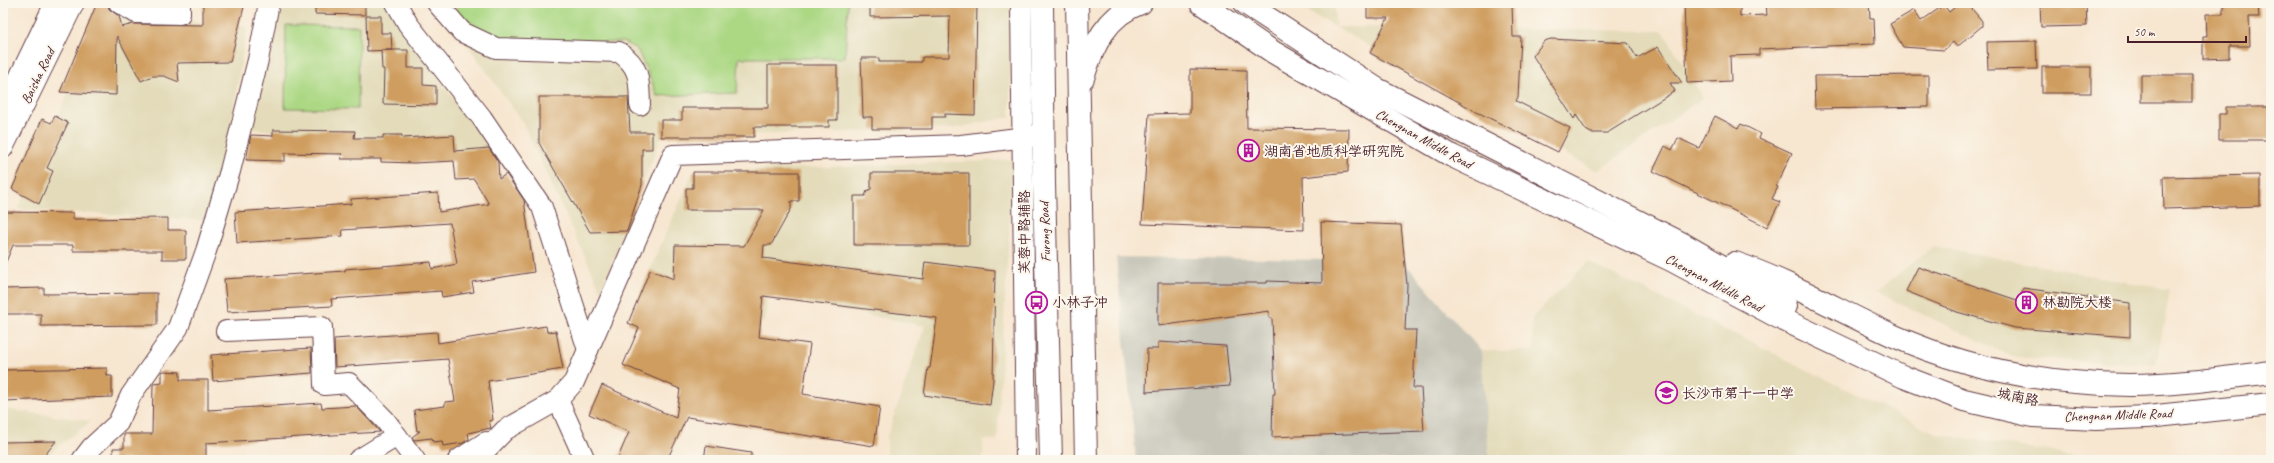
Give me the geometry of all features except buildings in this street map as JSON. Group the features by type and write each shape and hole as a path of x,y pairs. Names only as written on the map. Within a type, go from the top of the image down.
{"main road":[{"path":"1077,3 1086,460"},
{"path":"1078,105 1087,65 1098,40 1108,23 1124,10 1141,3"},
{"name":"Chengnan Middle Road","path":"1245,3 1377,89 1677,252"},
{"name":"Chengnan Middle Road","path":"1200,4 1273,52 1452,156 1677,252 1737,275 1780,311 1904,377 1964,400 2033,416 2096,419 2125,418 2271,404"},
{"name":"Furong Road","path":"1041,7 1033,135 1051,460"},
{"path":"1677,252 1796,287 1895,336 1974,366 2041,379 2130,384 2271,372"},
{"path":"1677,252 1733,301 1861,368 1958,405 2052,427 2162,426 2271,419"},
{"name":"城南路","path":"1780,311 1909,366 1961,384 2044,402 2097,408 2146,408 2271,394"}],"street":[{"path":"3,111 55,3"},
{"name":"Baisha Road","path":"3,148 74,3"},
{"path":"119,3 136,13 180,14 180,3"},
{"path":"82,460 92,447 118,423 131,395 178,328 206,251 230,171 258,60 269,3"},
{"path":"396,3 408,24 482,118 542,207 588,350"},
{"path":"437,3 462,32 496,48 619,52 629,59 639,74 640,105"},
{"name":"芙蓉中路辅路","path":"1021,3 1033,135 1026,460"},
{"path":"458,460 505,430 558,400 574,382 673,155 961,145 1033,135"},
{"path":"226,331 322,327 324,384 349,383 385,420 415,460"},
{"path":"558,400 585,460"},
{"path":"476,460 505,430"},
{"path":"358,460 397,436"}],"shaded area":[{"path":"272,3 385,3 498,161 241,127"},
{"path":"438,3 1011,3 1010,117 950,129 661,137 601,291 523,123"},
{"path":"1293,3 1335,3 1335,27"},
{"path":"103,13 247,27 215,221 18,209"},
{"path":"1335,27 1663,31 1703,98 1597,171"},
{"path":"1013,160 997,440 983,440 983,460 887,460 887,436 925,326 768,296 765,323 650,270 693,172"},
{"path":"1933,246 2170,290 2156,365 2013,357 1876,292"},
{"path":"1116,257 1403,261 1481,351 1489,460 1136,460"},
{"name":"长沙市第十一中学","path":"1588,262 1937,434 2104,460 1485,460 1481,351 1533,351 1532,318"},
{"path":"3,409 91,421 41,460 3,460"}],"green space":[{"path":"457,3 848,3 845,58 739,58 737,93 657,96 637,49 623,42 536,44 514,41 494,36 475,27 457,15"},
{"path":"286,25 359,26 358,109 285,108"}],"place":[{"name":"湖南省地质科学研究院","path":"1248,151"},
{"name":"小林子冲","path":"1036,302"},
{"name":"林勘院大楼","path":"2027,302"},
{"name":"长沙市第十一中学","path":"1667,393"}]}
